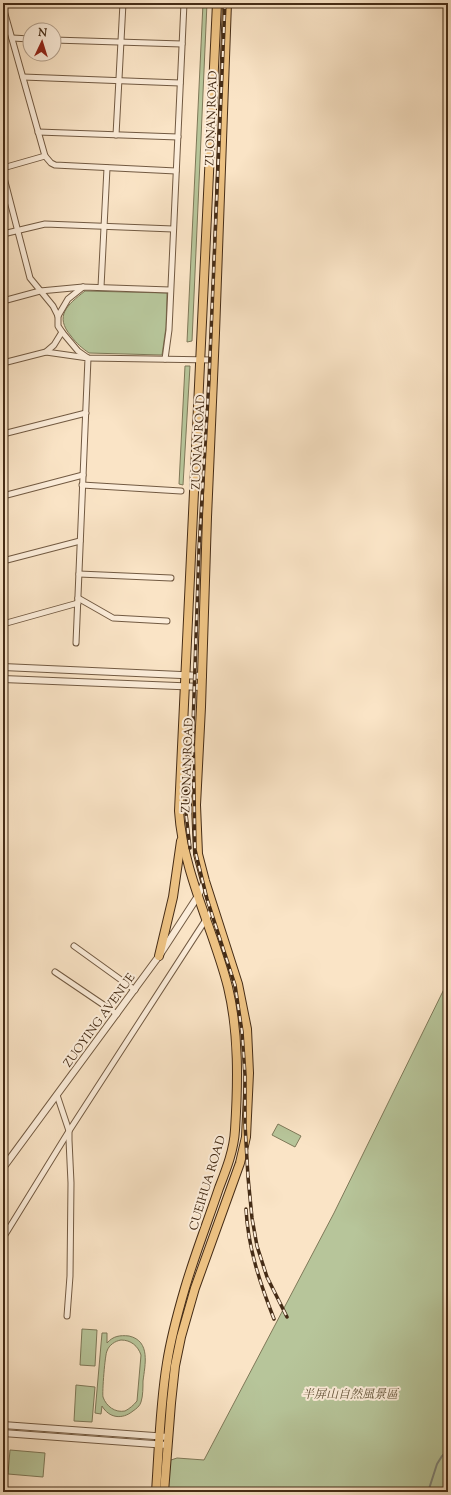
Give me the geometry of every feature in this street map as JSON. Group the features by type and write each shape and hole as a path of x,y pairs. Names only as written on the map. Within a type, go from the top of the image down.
{"main road":[{"name":"ZUONAN ROAD","path":"182,836 179,811 202,359 217,3"},
{"name":"ZUONAN ROAD","path":"205,881 198,854 196,805 202,687 206,517 214,360 228,3"},
{"name":"CUEIHUA ROAD","path":"164,1492 167,1362 173,1332 186,1285 228,1162 235,1133 237,1074 235,1032 228,989 198,896 182,836"},
{"path":"159,956 173,897 182,836"},
{"name":"CUEIHUA ROAD","path":"156,1492 175,1366 181,1337 195,1288 240,1163 246,1137 249,1074 247,1029 238,984 205,881"}],"street":[{"path":"116,135 123,3"},
{"path":"165,359 169,330 184,3"},
{"path":"3,7 45,156 51,163 55,165 176,171"},
{"path":"12,38 22,39"},
{"path":"62,40 182,44"},
{"path":"23,77 180,83"},
{"path":"38,132 178,138"},
{"path":"3,168 45,156"},
{"path":"101,287 107,168"},
{"path":"3,174 28,275 53,306 58,316 58,326 62,332 78,351 88,358"},
{"path":"3,234 41,224 173,229"},
{"path":"3,301 40,291 83,287 170,290"},
{"path":"58,316 68,299 83,287"},
{"path":"46,352 54,345 62,332"},
{"path":"3,363 46,352 88,358 214,360"},
{"path":"76,643 88,358"},
{"path":"3,434 86,413"},
{"path":"3,496 83,475"},
{"path":"82,485 181,491"},
{"path":"3,561 80,541"},
{"path":"79,574 171,578"},
{"path":"3,624 78,601 113,618 167,621"},
{"path":"3,667 202,676"},
{"path":"3,679 202,687"},
{"name":"ZUOYING AVENUE","path":"3,1168 159,956 198,896 205,881"},
{"path":"3,1238 69,1131 214,907"},
{"path":"74,946 135,990"},
{"path":"55,972 117,1014"},
{"path":"57,1095 69,1131 70,1276 67,1316"},
{"path":"3,1425 164,1441"},
{"path":"40,1428 40,1436"},
{"path":"3,1433 164,1441"}],"green space":[{"path":"203,3 207,3 192,341 187,342"},
{"path":"85,291 167,293 166,327 162,355 89,353 82,348 66,329 63,322 63,317 68,306"},
{"path":"185,366 190,366 183,485 179,484"},
{"name":"半屏山自然風景區","path":"448,981 448,1492 167,1492 168,1461 177,1458 204,1460 334,1213"},
{"path":"278,1124 301,1136 295,1147 272,1135"},
{"path":"82,1329 97,1330 95,1366 80,1365"},
{"path":"102,1333 107,1333 107,1343 114,1337 120,1336 129,1336 136,1339 144,1348 145,1354 143,1394 140,1405 129,1414 120,1417 108,1413 102,1406 101,1414 95,1413","holes":["121,1340 134,1344 141,1355 137,1401 125,1411 114,1410 106,1403 103,1397 106,1354 114,1342"]},
{"path":"76,1385 95,1387 92,1422 74,1421"},
{"path":"10,1450 45,1453 43,1477 8,1474"}],"waterway":[{"path":"443,1455 446,1458"},
{"path":"428,1492 437,1464 442,1456"}],"railway":[{"path":"225,3 209,380 199,549 193,726 195,850 207,899 235,985 242,1032 245,1075 245,1124 248,1177 252,1218 257,1246 267,1277 287,1317"},
{"path":"188,756 186,814 190,848"},
{"path":"246,1209 252,1251 264,1292 274,1319"}]}
